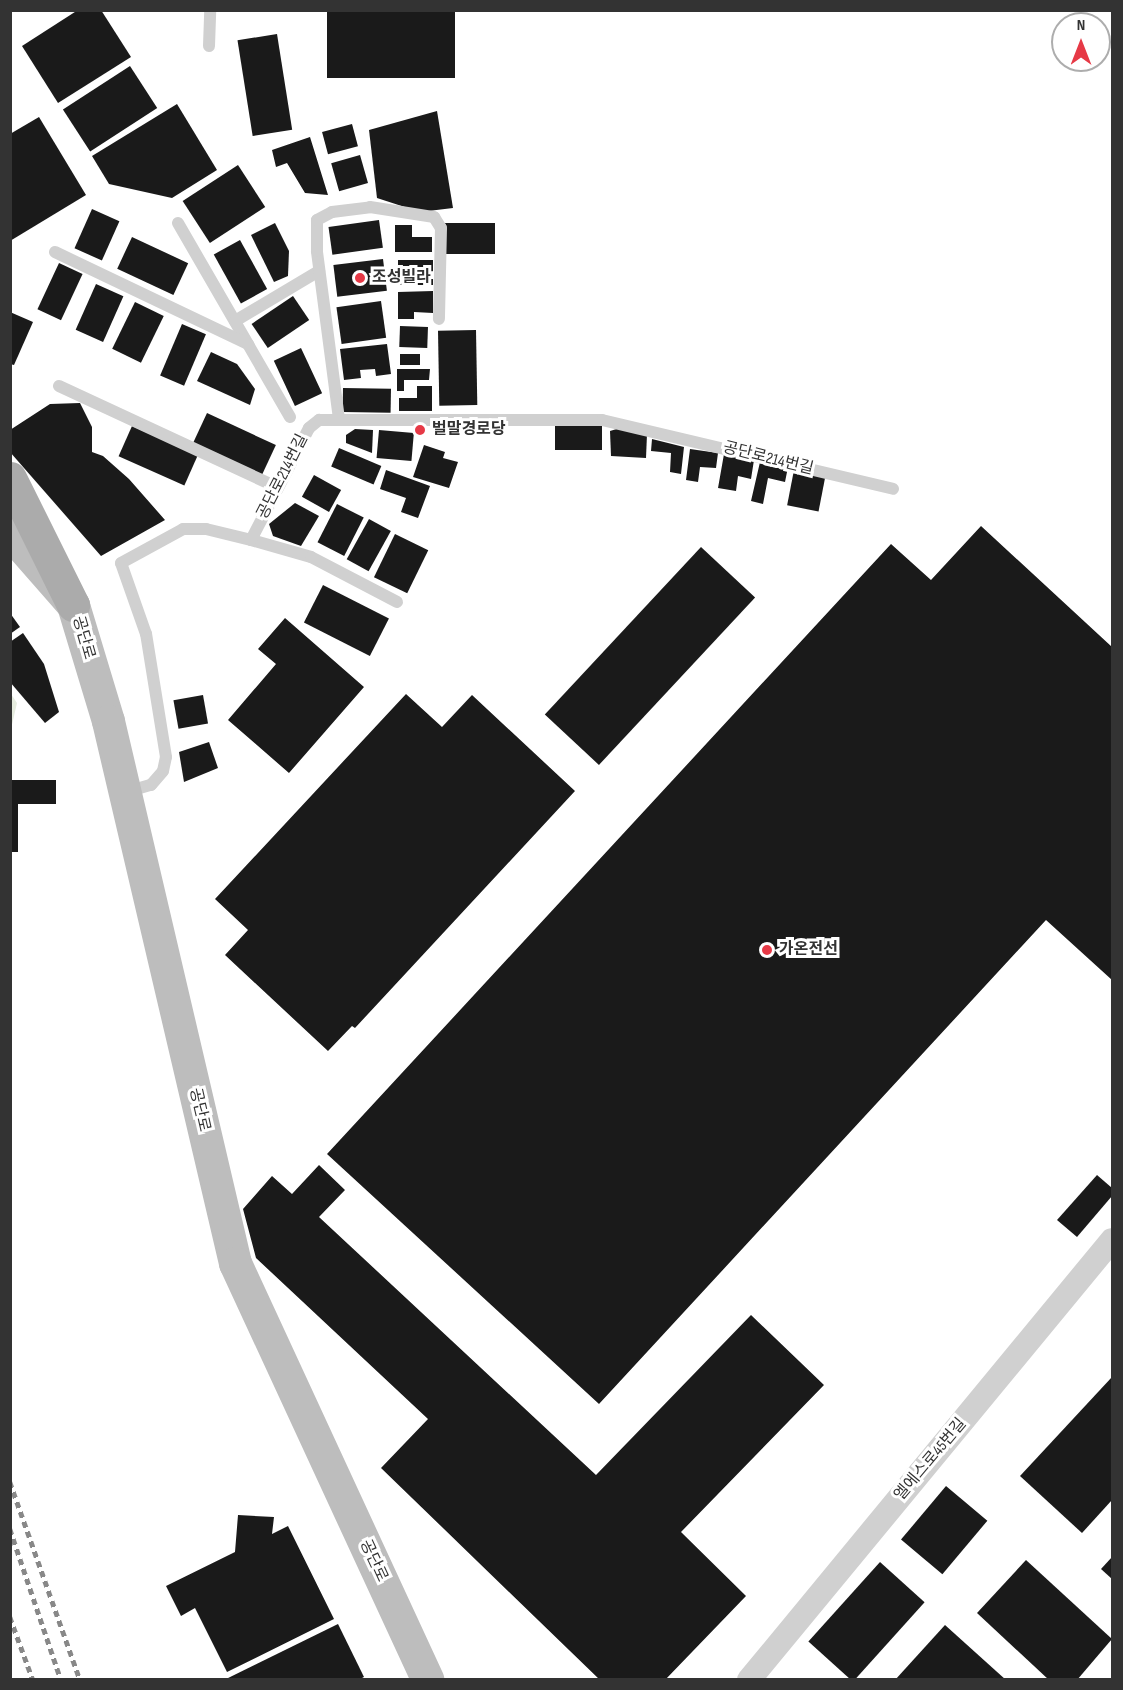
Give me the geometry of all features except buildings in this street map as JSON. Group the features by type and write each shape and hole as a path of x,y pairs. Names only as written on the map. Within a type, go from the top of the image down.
{"main road":[{"path":"10,478 73,605"}],"street":[{"name":"공단로","path":"10,533 73,605 125,793 235,1263 428,1680"},
{"name":"엘에스로45번길","path":"749,1680 1113,1240"}],"lane":[{"path":"209,46 210,10"},
{"path":"339,419 319,271 317,220 332,212 370,207 434,217 441,228 439,319"},
{"path":"178,223 290,417"},
{"path":"55,252 248,344"},
{"path":"235,321 319,271"},
{"path":"59,386 277,488"},
{"name":"공단로214번길","path":"125,793 151,785 163,771 166,757 146,634 121,563 183,530 206,530 251,540 309,428 319,420 602,420 893,489"},
{"path":"251,540 311,558 397,602"}],"shaded area":[{"path":"11,694 17,703 10,729"}],"railway":[{"path":"10,1482 80,1680"},
{"path":"10,1529 61,1680"},
{"path":"10,1617 33,1680"}],"place":[{"name":"조성빌라","path":"360,278"},
{"name":"벌말경로당","path":"420,430"},
{"name":"가온전선","path":"767,950"}]}
